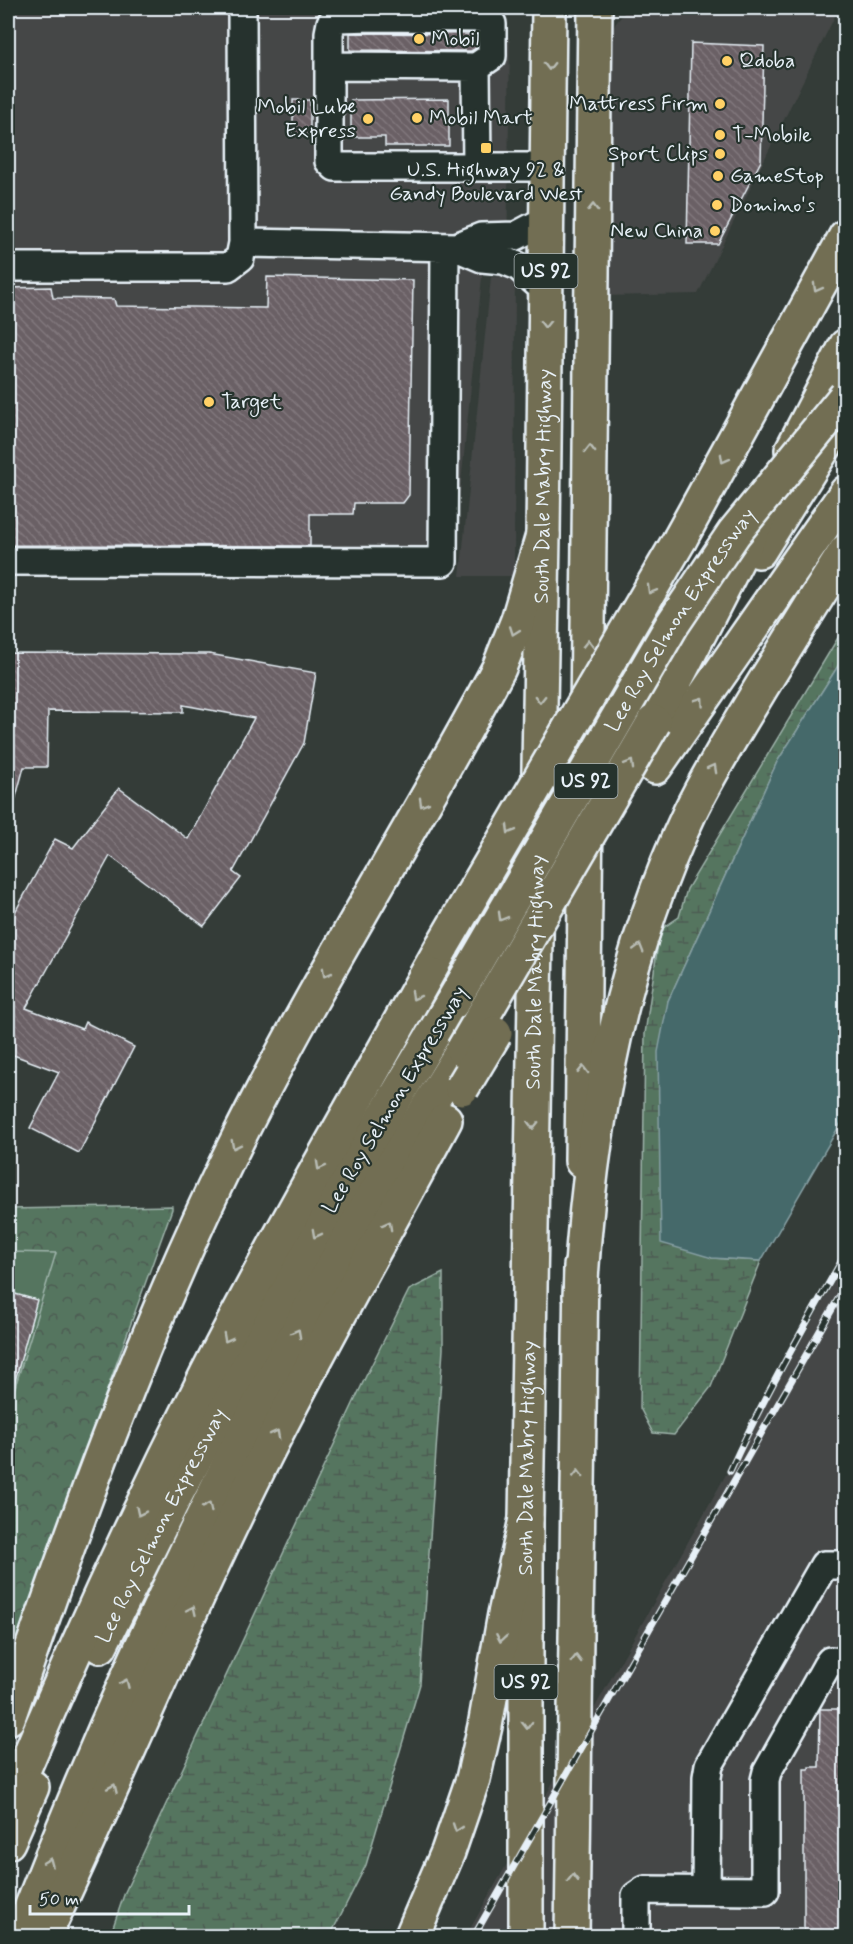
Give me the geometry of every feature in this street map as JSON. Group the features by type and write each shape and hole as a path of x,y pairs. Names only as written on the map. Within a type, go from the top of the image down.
{"main road":[{"name":"South Dale Mabry Highway","path":"526,1936 526,1520 543,535 549,8"},
{"path":"595,8 595,43"},
{"name":"US 92","path":"572,1936 595,43 615,8"},
{"path":"8,1806 102,1590 207,1374 267,1261 443,945 680,539 846,236"},
{"path":"654,722 846,346"},
{"name":"Lee Roy Selmon Expressway","path":"8,1842 70,1706 173,1500 332,1204 683,608 734,534 846,396"},
{"path":"20,1936 123,1688 214,1494 338,1257 463,1050 654,722 846,413"},
{"path":"44,1936 99,1820 180,1635 268,1451 462,1088 655,767 846,493"},
{"path":"8,1718 77,1518 132,1373 195,1228 255,1105 313,996 499,668 518,620 543,535"},
{"path":"580,1296 588,1194 604,1084 623,1005 651,909 676,845 706,781 846,551"},
{"path":"412,1936 448,1852 475,1770 526,1520"},
{"path":"57,1936 99,1820"}],"lane":[{"path":"8,267 228,267 240,258 243,243 242,8"},
{"path":"330,66 476,67 492,56 492,24 485,18 374,12 338,18 331,23 329,33 329,161 335,167 547,166"},
{"path":"476,67 477,166"},
{"path":"451,247 481,237 516,236 546,220"},
{"path":"243,243 451,247 482,258 502,260 518,266 546,291"},
{"path":"8,561 443,562 451,247"},
{"path":"706,1890 709,1765 824,1565 846,1565"},
{"path":"636,1936 636,1896 645,1890 765,1891 765,1780 767,1772 830,1661 846,1662"}],"shaded area":[{"path":"8,8 496,8 510,41 507,266 483,268 452,572 8,571"},
{"path":"628,8 839,8 698,294 603,296 606,42 616,23"},
{"path":"515,272 514,576 460,576 491,277 510,276"},
{"path":"845,1263 845,1936 583,1936 586,1723"},
{"path":"564,1762 561,1936 536,1936 538,1810"},
{"path":"516,1848 515,1936 466,1936"}],"green space":[{"path":"845,626 845,655 777,762 668,1001 712,1258 761,1261 711,1387 674,1435 653,1433 640,1408 645,1034 660,930 679,917 687,889"},
{"path":"172,1206 172,1209 8,1666 8,1209"},
{"path":"8,1252 56,1253 8,1410"},
{"path":"443,1273 443,1349 420,1684 366,1865 330,1936 110,1936 125,1892 366,1376 409,1290"}],"water":[{"path":"845,655 845,1116 761,1261 712,1258 661,1243 658,1052 668,1001 777,762"}],"building":[{"path":"350,33 476,34 476,48 471,51 350,50"},
{"path":"691,43 764,46 761,161 718,244 687,244"},
{"name":"Mobil Mart","path":"449,99 449,146 385,146 385,137 351,137 351,100"},
{"path":"293,100 310,100 310,135 293,135"},
{"name":"Target","path":"267,277 413,280 409,495 403,503 354,503 353,514 310,514 310,546 8,545 8,288 51,287 53,298 114,299 116,306 266,308"},
{"path":"8,653 209,654 316,673 304,743 233,872 241,878 204,926 110,856 26,1008 82,1029 85,1022 134,1047 79,1153 30,1128 59,1072 8,1053 8,925 55,839 73,848 119,788 188,839 254,718 183,705 183,712 48,711 47,767 24,767 13,808 8,807"},
{"path":"8,1292 37,1300 13,1388 8,1387"},
{"path":"820,1709 846,1709 846,1936 804,1936 804,1769 819,1767"}],"railway":[{"path":"730,1471 771,1388 846,1253"},
{"path":"474,1936 846,1285"}],"place":[{"name":"Mobil","path":"419,39"},
{"name":"Qdoba","path":"727,61"},
{"name":"Mattress Firm","path":"720,104"},
{"name":"Mobil Mart","path":"417,118"},
{"name":"Mobil Lube Express","path":"368,119"},
{"name":"T-Mobile","path":"720,135"},
{"name":"U.S. Highway 92 & Gandy Boulevard West","path":"486,148"},
{"name":"Sport Clips","path":"720,154"},
{"name":"GameStop","path":"718,176"},
{"name":"Domino's","path":"717,205"},
{"name":"New China","path":"715,231"},
{"name":"Target","path":"209,402"}]}
